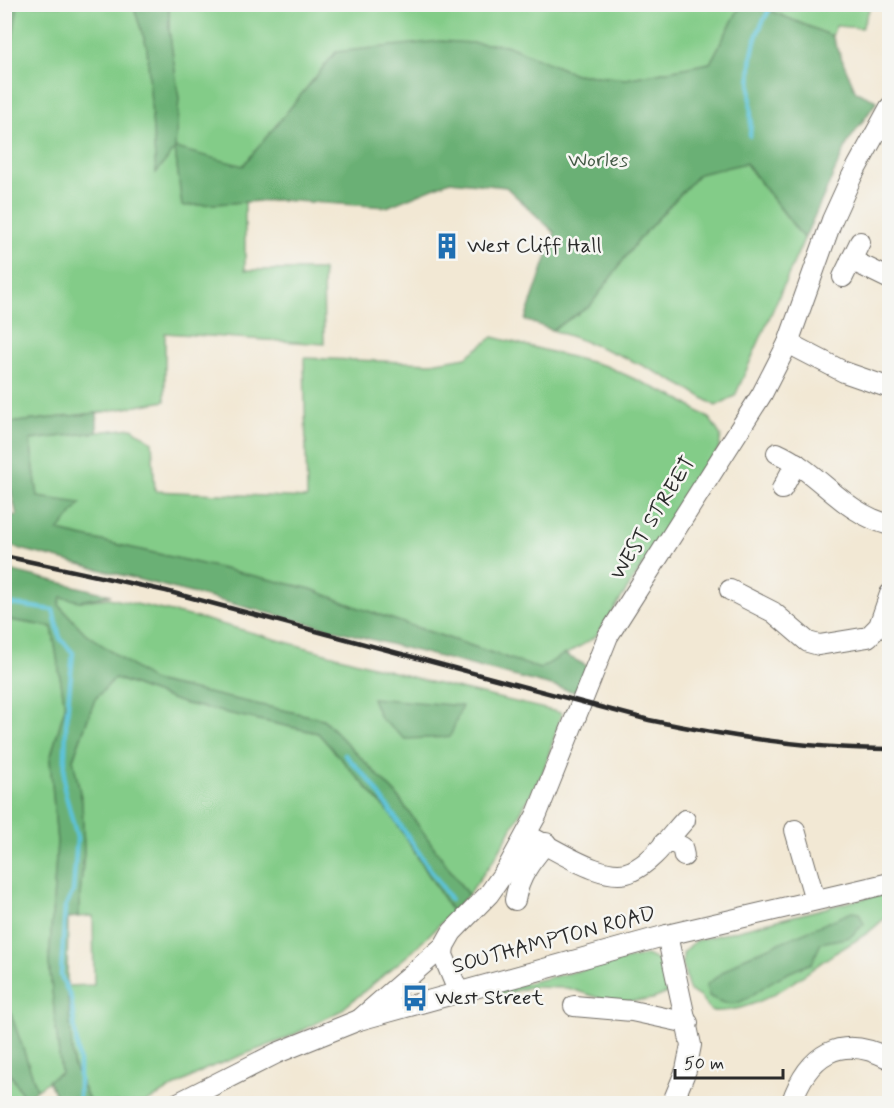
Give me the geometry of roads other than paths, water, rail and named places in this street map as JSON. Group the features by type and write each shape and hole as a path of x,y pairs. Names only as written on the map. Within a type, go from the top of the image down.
{"street":[{"name":"WEST STREET","path":"359,1020 444,946 452,932 489,894 526,835 537,814 608,636 762,394 788,343 832,220 852,176 890,107"},
{"path":"851,259 890,279"},
{"path":"788,343 844,372 890,387"},
{"path":"777,453 822,481 855,512 890,525"},
{"path":"782,489 796,463"},
{"path":"730,590 773,612 808,642 819,645 864,640 884,631 890,594"},
{"path":"526,835 592,868 616,875 630,873 642,866 685,820"},
{"path":"795,830 816,900"},
{"path":"515,900 517,885 527,866 546,843"},
{"path":"664,843 674,843 682,848 684,856"},
{"name":"SOUTHAMPTON ROAD","path":"176,1104 265,1059 359,1020 667,935 890,883"},
{"path":"667,935 688,1023 689,1056 672,1104"},
{"path":"444,946 443,955 458,991"},
{"path":"574,1006 632,1011 688,1023"},
{"path":"791,1104 807,1067 818,1057 833,1050 869,1048 890,1059"}],"waterway":[{"path":"750,136 751,62 756,38 772,4"},
{"path":"4,603 53,610 60,638 73,653 66,725 64,788 77,838 73,892 65,907 61,976 71,998 79,1062 79,1104"},
{"path":"345,755 371,782 451,900"}],"railway":[{"path":"4,556 166,591 649,720 769,741 829,747 890,749"}],"place":[{"name":"West Cliff Hall","path":"447,246"},
{"name":"West Street","path":"415,998"}],"park label":[{"name":"Worles","path":"598,160"}]}
